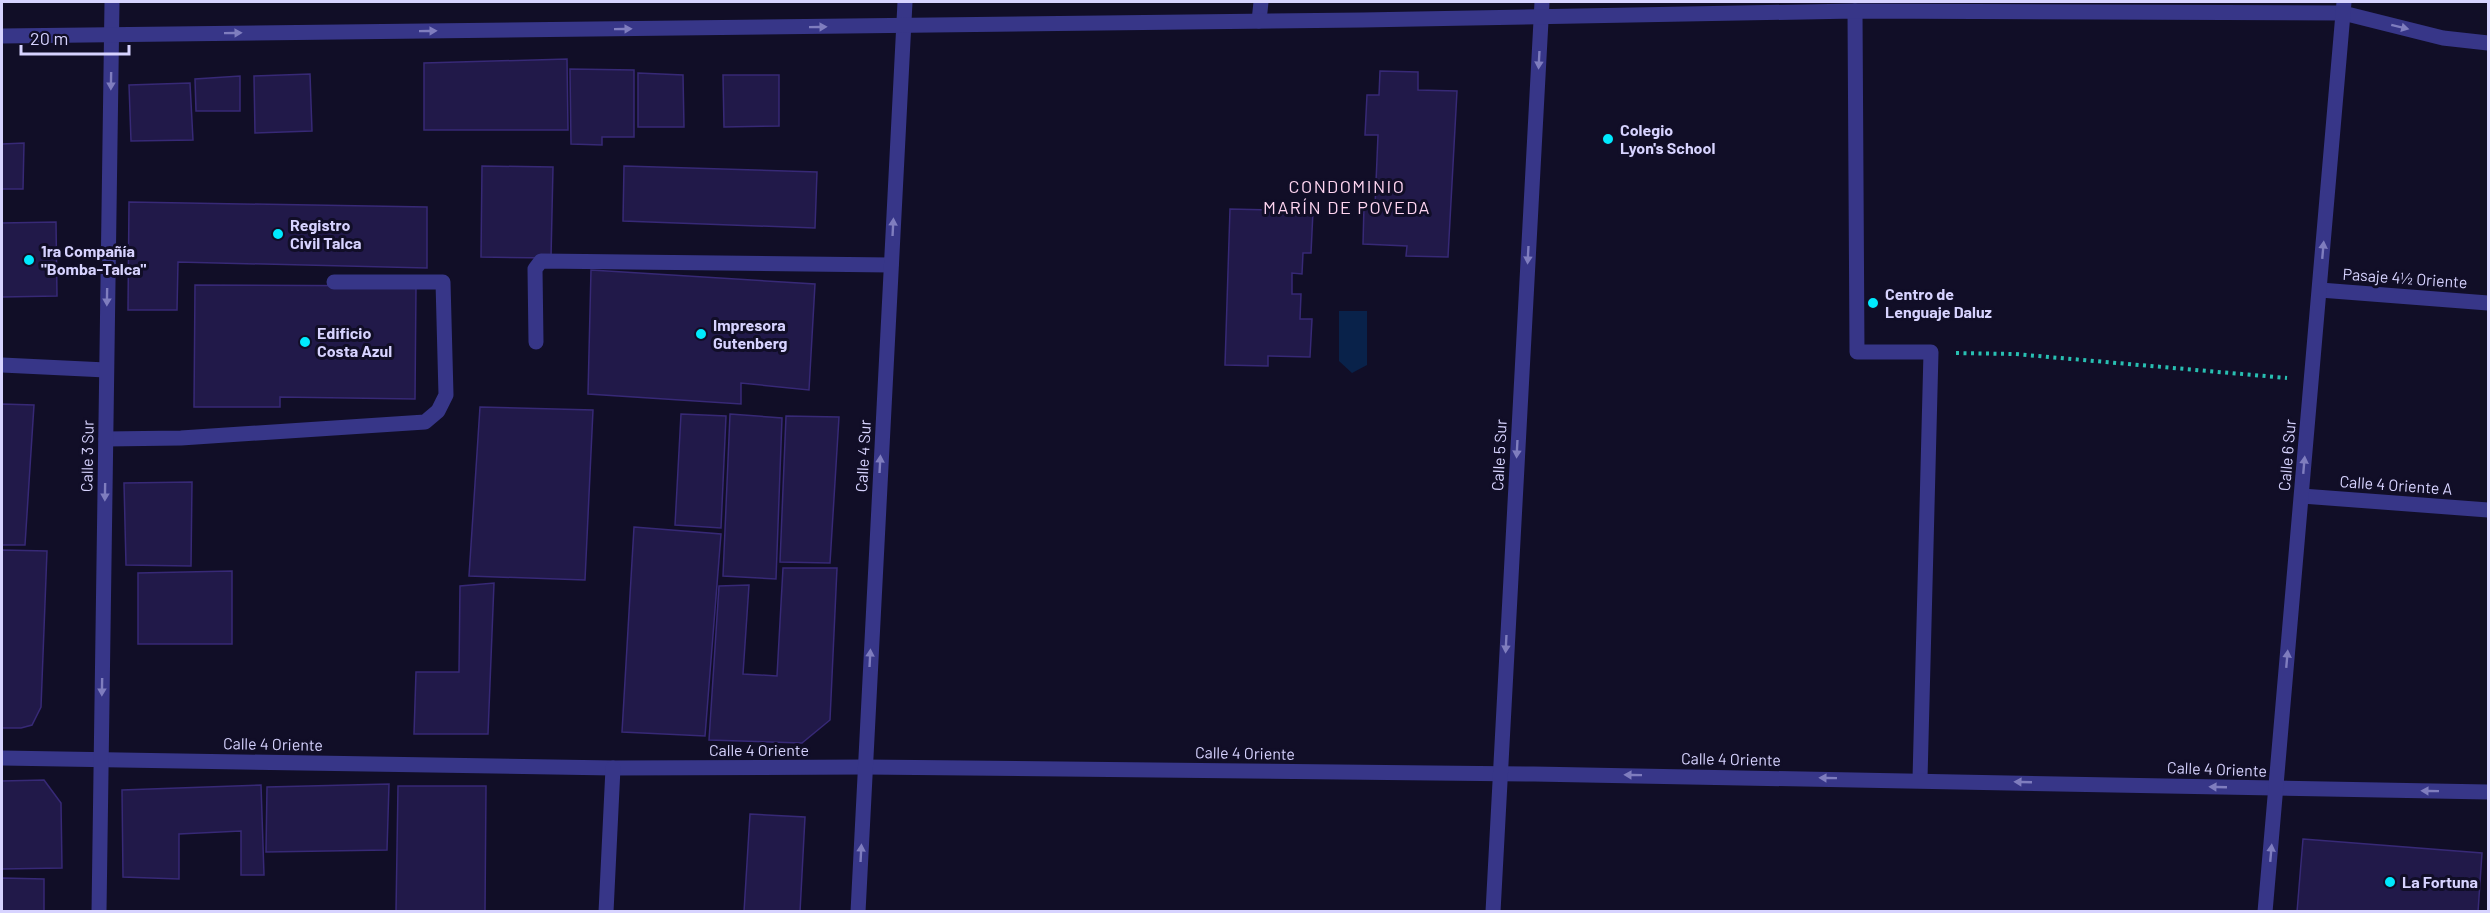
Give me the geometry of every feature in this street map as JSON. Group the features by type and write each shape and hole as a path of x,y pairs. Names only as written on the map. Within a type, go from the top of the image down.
{"street":[{"name":"Calle 3 Sur","path":"99,912 112,2"},
{"name":"Calle 4 Sur","path":"858,912 905,2"},
{"path":"1259,21 1261,2"},
{"name":"Calle 5 Sur","path":"1493,912 1542,2"},
{"path":"2,36 1541,18 1855,11 2344,7 2443,38 2488,43"},
{"name":"Calle 6 Sur","path":"2265,912 2344,7"},
{"path":"1855,11 1857,352 1931,352 1920,779"},
{"path":"536,342 534,269 541,261 891,266"},
{"path":"106,439 181,438 425,422 438,411 446,395 443,282 334,282"},
{"name":"Pasaje 4½ Oriente","path":"2320,290 2488,303"},
{"path":"2,365 106,370"},
{"name":"Calle 4 Oriente A","path":"2302,496 2488,510"},
{"name":"Calle 4 Oriente","path":"2,758 613,768 865,767 1920,779 2276,789 2488,792"},
{"path":"606,912 613,768"}],"path":[{"path":"1931,352 2015,354 2312,380"}],"water":[{"path":"1339,311 1367,311 1367,365 1352,373 1339,361"}],"building":[{"path":"567,59 568,130 424,130 424,63"},
{"path":"570,69 634,70 634,137 602,137 602,145 571,144"},
{"path":"1380,71 1418,72 1418,90 1457,91 1448,257 1406,256 1407,246 1363,244 1364,205 1375,206 1378,135 1365,135 1367,95 1379,95"},
{"path":"638,73 683,75 684,127 638,127"},
{"path":"310,74 312,131 255,133 254,76"},
{"path":"723,75 779,75 779,126 724,127"},
{"path":"240,76 240,111 196,111 195,79"},
{"path":"190,83 193,140 131,141 129,85"},
{"path":"24,143 23,189 2,189 2,144"},
{"path":"482,166 553,167 551,258 481,257"},
{"path":"624,166 817,172 815,228 623,221"},
{"name":"Registro Civil Talca","path":"129,202 427,207 427,268 178,262 177,310 128,310"},
{"path":"1230,209 1313,211 1311,253 1303,253 1302,274 1292,273 1292,294 1301,294 1300,319 1312,319 1310,357 1268,356 1268,366 1225,365"},
{"name":"1ra Compañía \"Bomba-Talca\"","path":"56,222 57,296 2,297 2,223"},
{"name":"Impresora Gutenberg","path":"591,270 815,284 809,390 741,383 741,404 588,394"},
{"name":"Edificio Costa Azul","path":"195,285 416,286 415,399 280,397 280,407 194,407"},
{"path":"2,404 34,405 25,545 2,545"},
{"path":"480,407 593,410 585,580 469,576"},
{"path":"681,414 726,416 721,528 675,525"},
{"path":"730,414 782,418 776,579 723,576"},
{"path":"786,416 839,417 830,563 780,562"},
{"path":"192,482 191,566 126,565 124,483"},
{"path":"634,527 721,534 705,736 622,732"},
{"path":"2,550 47,551 41,707 32,725 21,728 2,728"},
{"path":"783,568 837,568 830,720 802,743 709,740 719,586 749,585 743,674 777,676"},
{"path":"232,571 232,644 138,644 138,573"},
{"path":"494,583 488,734 414,734 416,672 459,672 460,586"},
{"path":"44,780 61,803 62,868 2,869 2,781"},
{"path":"389,784 387,850 266,852 267,787"},
{"path":"261,785 264,875 241,875 241,831 179,834 179,879 123,877 122,790"},
{"path":"398,786 486,786 485,912 396,912"},
{"path":"750,814 805,817 800,912 744,912"},
{"name":"La Fortuna","path":"2303,839 2482,853 2478,912 2297,912"},
{"path":"2,878 44,879 44,912 2,912"}],"place":[{"name":"Colegio Lyon's School","path":"1608,139"},
{"name":"Registro Civil Talca","path":"278,234"},
{"name":"1ra Compañía \"Bomba-Talca\"","path":"29,260"},
{"name":"Centro de Lenguaje Daluz","path":"1873,303"},
{"name":"Impresora Gutenberg","path":"701,334"},
{"name":"Edificio Costa Azul","path":"305,342"},
{"name":"La Fortuna","path":"2390,882"}],"district":[{"name":"CONDOMINIO MARÍN DE POVEDA","path":"1347,198"}]}
